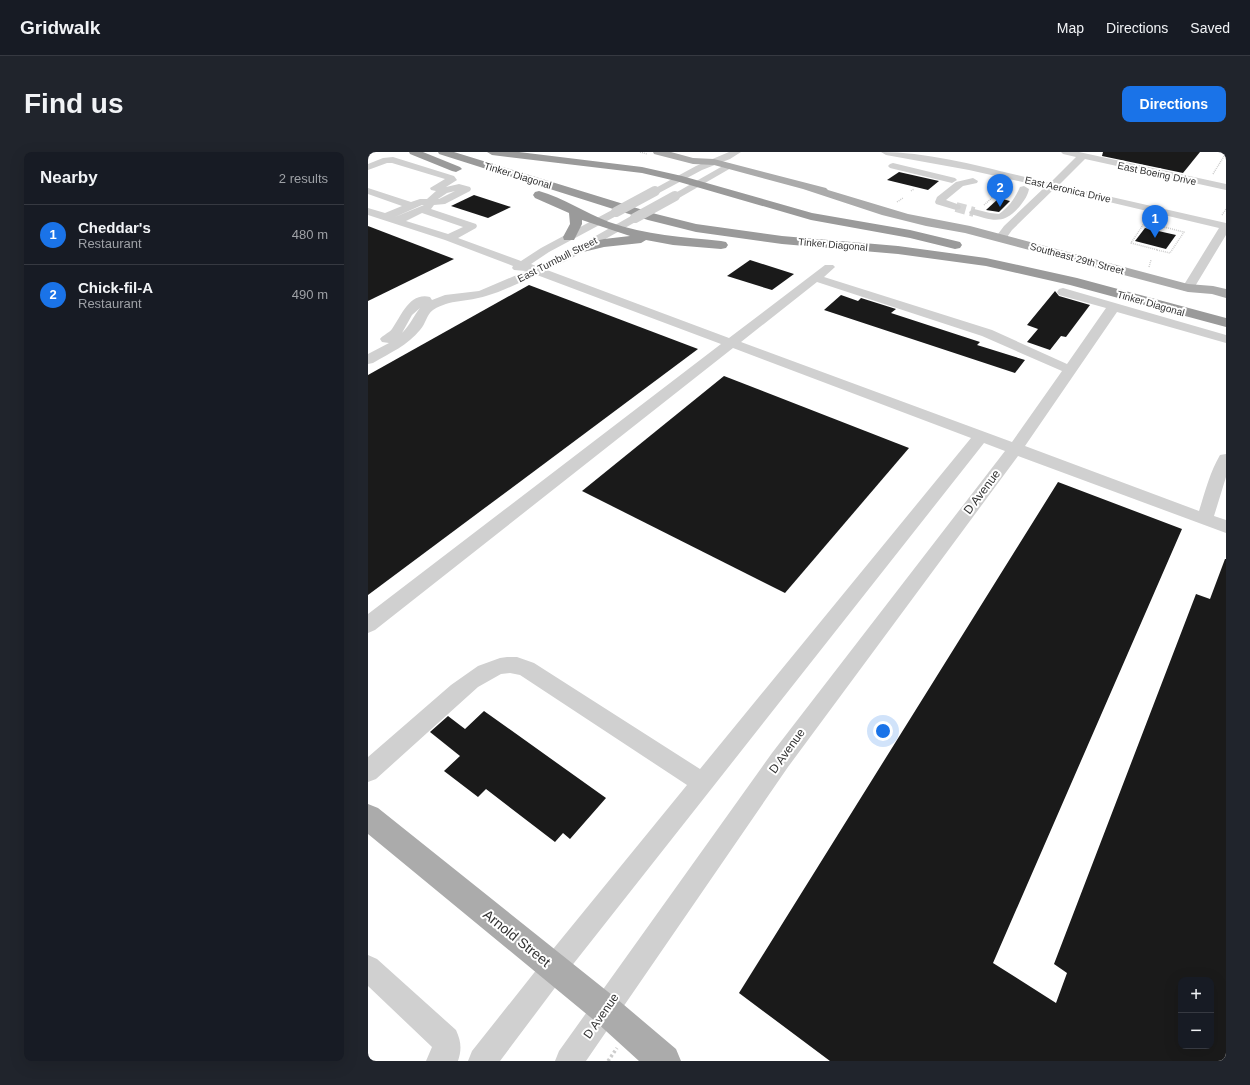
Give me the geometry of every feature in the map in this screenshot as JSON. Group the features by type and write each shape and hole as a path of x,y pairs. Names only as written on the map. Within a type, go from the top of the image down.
{"highway":[{"path":"414,152 465,172"},
{"name":"Tinker Diagonal","path":"443,152 652,217 696,228 782,240 989,258 1226,324"},
{"name":"Tinker Diagonal","path":"474,152 667,210 712,220 771,229 908,241 989,258 1079,273 1226,313"},
{"path":"492,152 542,159 627,167 678,178 811,216 910,234 989,258"},
{"path":"525,191 554,200 597,222 666,240"},
{"path":"569,237 576,224 575,212"},
{"path":"579,249 604,243 642,239 782,250 989,258"}],"main road":[{"name":"Southeast 29th Street","path":"658,152 693,161 714,162"},
{"name":"Southeast 29th Street","path":"688,152 703,156 714,162 808,187 853,203 942,226 1005,233 1188,288 1210,298 1226,302"},
{"name":"Southeast 29th Street","path":"1188,288 1213,290 1226,294"},
{"name":"Arnold Street","path":"368,817 606,1010 664,1061"}],"street":[{"name":"East Aeronica Drive","path":"886,152 970,167 1226,226"},
{"name":"East Boeing Drive","path":"1066,152 1082,157 1226,187"},
{"name":"East Turnbull Street","path":"368,360 403,340 416,327 420,315 427,308 436,303 458,296 481,294 510,283 546,250 569,237 678,178 714,162 740,154"},
{"name":"East Turnbull Street","path":"368,349 396,334 411,310 430,297 443,293 482,286 579,249 698,184 728,166 740,154"},
{"path":"1005,233 1082,157"},
{"path":"368,167 386,160 393,160 451,178 452,180 406,205 391,219"},
{"path":"893,166 952,180"},
{"path":"956,207 942,204 940,202 941,199 960,184 973,181"},
{"path":"974,212 995,217 1003,216 1022,198 1024,189"},
{"path":"371,194 406,205 420,202 472,226 450,238"},
{"path":"391,219 427,206"},
{"path":"368,211 450,238 1226,527"},
{"path":"1188,288 1226,226"},
{"path":"368,626 829,267"},
{"path":"815,278 987,333 1070,370"},
{"path":"1063,292 1113,308 1226,339"},
{"name":"D Avenue","path":"569,1061 780,760 1015,448 1113,308"},
{"path":"482,1061 554,968 981,436"},
{"path":"1205,519 1218,477 1226,459"},
{"path":"368,772 466,686 485,672 501,666 519,665 703,783"},
{"path":"368,968 446,1040 447,1052 440,1061"}],"path":[{"path":"1212,175 1215,168 1222,162 1226,153"},
{"path":"897,202 904,198"},
{"path":"1152,224 1184,232 1170,253 1158,250 1130,243 1143,225 1150,227 1152,224"},
{"path":"1149,267 1151,260"}],"building":[{"path":"1103,152 1200,152 1183,173 1102,156"},
{"path":"899,172 939,181 928,190 887,180"},
{"path":"474,195 511,207 488,218 451,206"},
{"path":"999,198 1010,201 999,212 986,210"},
{"path":"368,226 454,259 368,301"},
{"path":"1145,228 1176,235 1166,249 1135,241"},
{"path":"750,260 794,274 772,290 727,276"},
{"path":"529,285 698,349 368,595 368,375"},
{"path":"1055,291 1059,296 1090,305 1066,337 1061,336 1050,350 1027,342 1038,329 1027,325"},
{"path":"841,295 858,301 861,298 896,309 891,313 980,342 977,345 1025,360 1015,373 824,310"},
{"path":"724,376 909,448 785,593 582,491"},
{"path":"1058,482 1182,529 993,963 1056,1003 1067,973 1054,964 1196,594 1210,599 1226,559 1226,1061 830,1061 739,993"},
{"path":"484,711 606,798 570,839 563,833 555,842 486,789 478,797 444,771 460,756 430,732 448,716 465,729"}],"tunnel":[{"path":"956,207 974,212"}],"place":[{"name":"Chick-fil-A","path":"1000,207"},
{"name":"Cheddar's","path":"1155,238"}]}
